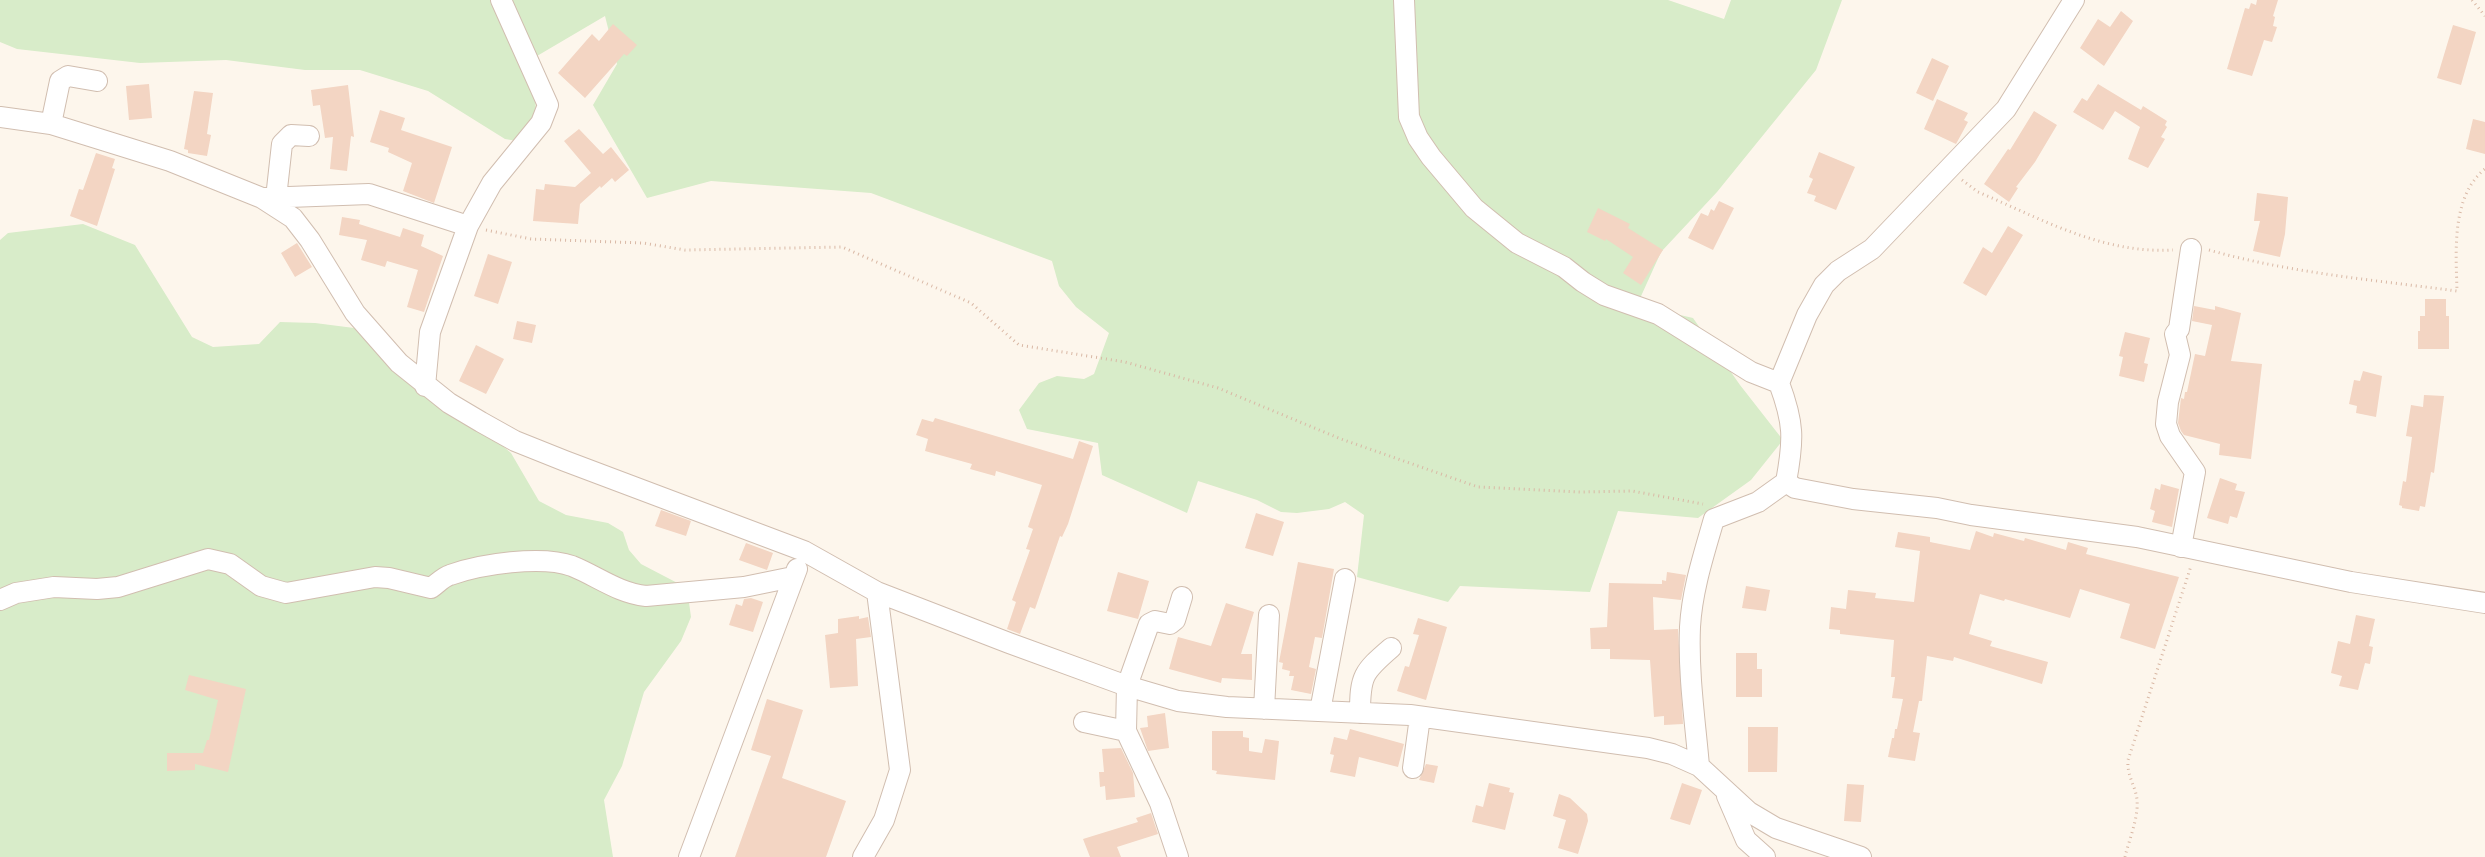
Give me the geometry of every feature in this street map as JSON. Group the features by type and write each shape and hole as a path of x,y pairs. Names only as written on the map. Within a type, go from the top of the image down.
{"street":[{"path":"426,386 430,332 468,226 492,183 541,123 548,105 501,0"},
{"path":"1404,0 1409,117 1418,138 1430,157 1474,208 1517,243 1564,267 1596,291 1658,314 1751,372 1778,382"},
{"path":"1699,766 1690,626 1697,579 1714,519 1758,502 1786,482 1792,426 1790,411 1778,382 1807,315 1824,285 1838,271 1872,249 2006,109 2074,0"},
{"path":"51,124 60,81 68,76 97,81"},
{"path":"0,117 51,124 170,161 269,198 293,218 355,313 399,363 448,403 515,440 804,551 877,592 1127,686 1178,701 1264,709 1420,717 1648,748 1672,754 1699,766 1748,812 1776,828 1861,857"},
{"path":"269,198 282,144 291,135 309,136"},
{"path":"269,198 369,194 468,226"},
{"path":"2181,547 2194,472 2170,436 2166,424 2168,402 2180,356 2175,334 2179,329 2191,249"},
{"path":"1786,482 1795,488 1853,499 1937,508 1971,515 2128,536 2352,582 2485,603"},
{"path":"690,857 804,551"},
{"path":"0,600 16,593 54,587 118,588 208,559 230,564 261,586 286,593 375,577 389,578 432,588 448,576 476,568 535,562 570,566 631,594 646,596 744,587 793,578"},
{"path":"1320,711 1345,579"},
{"path":"863,857 884,820 900,770 877,592"},
{"path":"1178,857 1160,803 1126,731 1127,686 1149,624 1155,621 1170,624 1175,620 1182,597"},
{"path":"1264,709 1269,615"},
{"path":"1360,713 1360,687 1369,667 1391,648"},
{"path":"1413,768 1420,717"},
{"path":"1084,722 1126,731"},
{"path":"1725,792 1746,840 1765,857"}],"path":[{"path":"2472,0 2485,16"},
{"path":"1948,170 1978,192 2095,242 2147,251 2203,248 2248,261 2286,268 2457,291 2458,228 2461,210 2474,178 2485,169"},
{"path":"468,226 531,239 643,243 685,250 842,246 970,304 1019,345 1126,362 1218,388 1341,439 1478,487 1581,492 1632,491 1702,503 1714,519"},
{"path":"2125,857 2137,806 2136,794 2128,775 2128,760 2188,571 2192,564 2217,562 2222,556"}],"green space":[{"path":"0,0 1668,0 1724,19 1731,0 1842,0 1816,70 1717,192 1661,252 1637,305 1693,318 1740,385 1783,440 1751,480 1698,518 1618,511 1590,592 1460,586 1448,602 1357,577 1364,515 1345,502 1329,509 1297,513 1281,512 1257,500 1198,481 1187,513 1102,475 1098,443 1027,429 1019,410 1039,383 1057,376 1084,379 1094,374 1109,333 1076,307 1059,286 1052,261 871,193 711,181 647,198 593,105 617,64 605,16 537,56 523,70 535,99 536,107 531,123 517,141 505,139 428,91 360,70 305,70 226,60 140,63 17,49 0,42"},
{"path":"83,224 135,245 192,337 213,347 259,344 280,322 315,323 354,328 379,355 491,436 511,453 539,501 566,515 608,523 623,532 629,550 641,564 687,588 691,617 681,641 644,692 622,766 604,800 613,857 0,857 0,240 8,233"}],"building":[{"path":"2257,0 2278,0 2273,16 2275,17 2273,26 2277,27 2272,42 2264,40 2252,76 2227,69 2245,8 2249,9 2251,3 2256,5"},
{"path":"2121,11 2133,21 2104,66 2080,48 2098,19 2110,27"},
{"path":"613,24 637,45 627,56 624,54 585,98 558,73 592,34 599,41"},
{"path":"2453,25 2476,32 2461,85 2437,78"},
{"path":"1932,58 1949,66 1933,101 1916,93"},
{"path":"149,84 152,118 129,120 126,86"},
{"path":"2098,84 2141,110 2143,106 2167,121 2165,125 2167,127 2161,137 2165,139 2148,168 2128,159 2140,127 2115,111 2103,130 2073,112 2082,98 2087,101"},
{"path":"348,85 354,137 351,136 347,171 330,169 333,137 325,138 320,105 313,106 311,90"},
{"path":"194,91 213,93 207,134 211,135 207,156 188,153 188,150 184,149"},
{"path":"1937,99 1968,113 1964,120 1968,122 1956,144 1924,129"},
{"path":"380,110 405,118 401,130 452,147 434,203 403,191 412,163 388,152 389,148 370,142"},
{"path":"2034,111 2057,125 2035,162 2016,187 2018,188 2009,202 1984,184 2008,149 2010,150"},
{"path":"2473,119 2485,122 2485,154 2466,149"},
{"path":"579,129 603,154 611,147 629,170 615,182 612,178 601,188 600,186 580,204 578,224 533,221 536,189 544,190 545,184 575,187 591,173 564,141"},
{"path":"1819,152 1855,167 1836,210 1814,201 1816,196 1807,193 1813,179 1809,177"},
{"path":"96,153 115,159 112,168 115,169 97,226 70,216 79,189 83,190"},
{"path":"2257,193 2288,197 2285,234 2280,257 2253,251 2260,221 2254,221"},
{"path":"1719,201 1734,208 1713,250 1688,238 1701,213 1708,216 1711,209 1714,211"},
{"path":"1598,208 1630,224 1628,228 1663,250 1641,285 1623,273 1633,257 1606,239 1605,241 1587,232"},
{"path":"342,217 360,220 359,224 400,237 403,228 424,235 421,246 443,256 424,312 407,307 418,270 387,261 385,267 361,260 367,240 339,235"},
{"path":"2008,226 2023,235 1986,296 1963,283 1983,247 1992,253"},
{"path":"297,243 312,267 295,277 281,253"},
{"path":"488,254 512,262 498,304 474,296"},
{"path":"2425,299 2446,299 2446,316 2449,316 2449,349 2418,349 2420,316 2425,316"},
{"path":"2194,306 2215,310 2215,306 2241,313 2231,361 2262,364 2251,459 2219,455 2220,444 2184,435 2178,423 2181,398 2184,399 2185,392 2187,392 2195,354 2205,356 2212,325 2192,321"},
{"path":"517,321 536,325 532,343 513,339"},
{"path":"2125,332 2150,338 2144,363 2148,364 2144,382 2119,376 2123,357 2119,356"},
{"path":"476,345 504,359 486,394 459,381"},
{"path":"2363,371 2382,376 2376,417 2356,413 2357,406 2349,404 2354,380 2360,381"},
{"path":"2424,395 2444,396 2434,473 2431,472 2425,507 2420,506 2419,511 2402,508 2399,505 2403,481 2406,482 2412,437 2406,436 2411,405 2423,407"},
{"path":"935,418 1073,459 1079,441 1093,446 1068,524 1062,537 1060,536 1035,609 1030,607 1020,634 1007,629 1016,602 1012,600 1030,550 1026,549 1033,529 1028,527 1042,485 996,471 995,476 970,469 972,464 925,451 928,439 916,435 922,419 933,422"},
{"path":"2220,478 2237,484 2235,490 2245,492 2237,518 2230,516 2228,524 2207,518"},
{"path":"2161,484 2179,489 2172,527 2152,522 2155,511 2150,509 2155,488 2160,490"},
{"path":"661,510 691,521 686,536 655,526"},
{"path":"1256,513 1284,522 1273,556 1245,548"},
{"path":"1976,531 1993,537 1994,533 2024,541 2025,538 2066,550 2068,542 2088,548 2086,554 2179,577 2155,649 2120,638 2130,604 2080,589 2070,618 2005,599 2004,601 1980,594 1969,634 1992,641 1990,646 2048,662 2042,684 1954,657 1953,661 1927,656 1922,701 1919,701 1913,732 1920,733 1915,761 1888,757 1892,738 1894,738 1895,729 1897,729 1903,699 1892,698 1895,677 1891,677 1894,640 1840,634 1840,630 1829,629 1831,607 1846,609 1848,590 1876,593 1875,598 1914,602 1920,551 1895,547 1898,532 1930,537 1930,542 1970,550"},
{"path":"746,543 773,553 767,570 739,560"},
{"path":"1298,562 1334,569 1322,638 1315,637 1309,667 1316,669 1311,694 1291,690 1294,676 1289,676 1290,671 1282,669 1283,663 1279,662"},
{"path":"1118,572 1149,581 1138,619 1107,611"},
{"path":"1667,572 1686,575 1681,600 1653,597 1654,630 1678,629 1683,724 1664,725 1664,716 1654,717 1650,660 1610,659 1610,649 1591,649 1590,628 1607,627 1609,583 1662,584 1662,580 1666,581"},
{"path":"1746,586 1770,590 1766,611 1742,608"},
{"path":"751,598 763,602 753,632 729,625 736,604 742,606 744,599"},
{"path":"1226,603 1254,612 1241,654 1252,654 1252,680 1222,678 1221,683 1169,669 1178,637 1211,646"},
{"path":"2356,615 2375,619 2369,646 2373,647 2370,664 2365,663 2358,690 2339,686 2342,676 2331,673 2338,641 2350,644"},
{"path":"859,616 859,619 868,617 871,637 856,639 858,686 830,688 825,635 838,633 838,619"},
{"path":"1418,618 1447,627 1426,700 1397,691 1405,666 1409,667 1419,635 1413,634"},
{"path":"1736,653 1757,653 1757,669 1762,669 1762,697 1736,697"},
{"path":"189,675 246,689 228,772 195,764 195,770 167,771 167,753 203,753 207,740 209,740 218,700 185,690"},
{"path":"767,699 803,710 782,778 846,801 826,857 735,857 771,756 751,750"},
{"path":"1165,713 1169,748 1148,751 1140,728 1148,727 1147,716"},
{"path":"1748,727 1778,727 1777,772 1748,772"},
{"path":"1350,729 1404,744 1398,767 1359,757 1355,777 1330,772 1334,755 1330,754 1334,737 1347,740"},
{"path":"1212,731 1243,731 1243,737 1249,738 1249,751 1262,753 1265,739 1279,741 1275,780 1216,774 1217,771 1212,770"},
{"path":"1121,748 1133,773 1135,797 1106,800 1105,786 1100,787 1099,772 1104,772 1102,749"},
{"path":"1426,764 1438,766 1434,783 1419,780"},
{"path":"1489,783 1510,788 1509,792 1514,793 1505,830 1472,822 1476,805 1483,807"},
{"path":"1682,783 1702,790 1690,825 1670,819"},
{"path":"1847,784 1864,785 1861,822 1844,821"},
{"path":"1559,794 1570,798 1587,814 1588,821 1578,854 1558,848 1566,820 1553,816"},
{"path":"1151,813 1158,834 1117,847 1121,857 1090,857 1083,839 1138,822 1136,818"}]}
